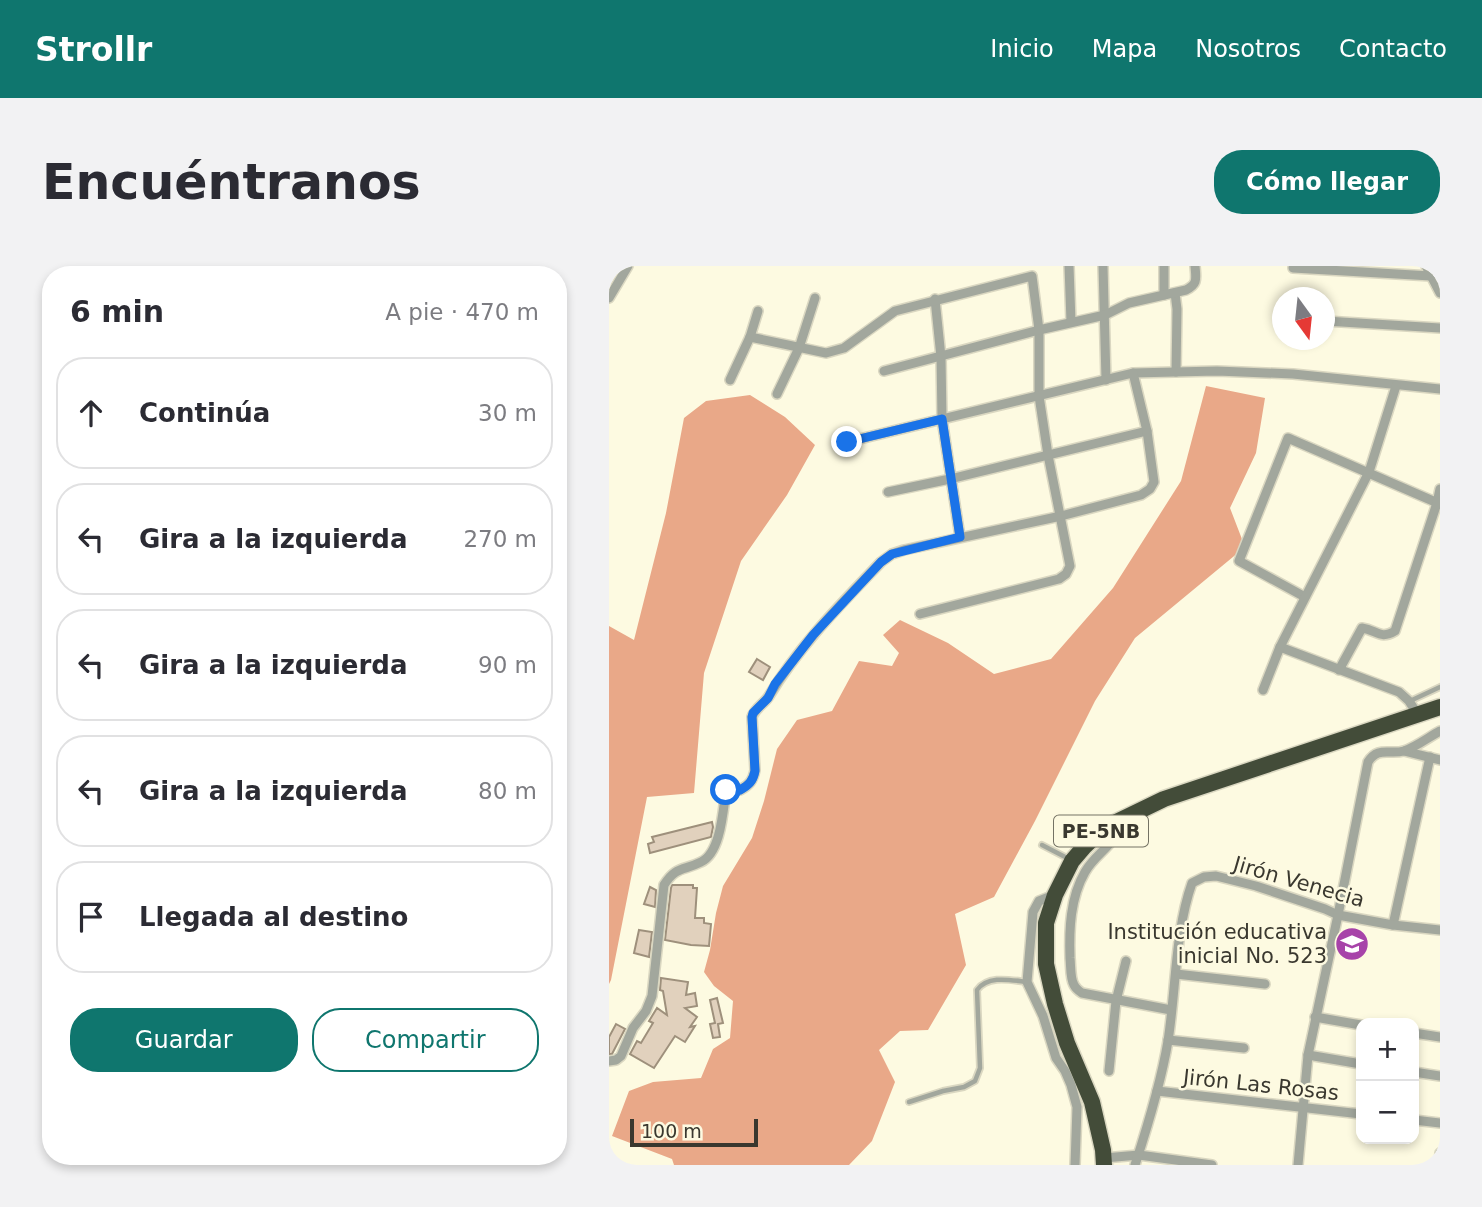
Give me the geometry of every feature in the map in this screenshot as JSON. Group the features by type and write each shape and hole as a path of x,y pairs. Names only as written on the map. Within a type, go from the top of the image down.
{"highway":[{"name":"PE-5NB","path":"1104,1162 1092,1102 1067,1043 1047,964 1046,923 1055,895 1072,861 1104,828 1164,799 1413,708 1440,707"}],"street":[{"path":"609,298 628,266"},
{"path":"1069,266 1071,322"},
{"path":"1103,266 1106,380"},
{"path":"1164,266 1164,295"},
{"path":"884,371 1105,314 1129,303 1175,293 1193,286 1196,279 1195,266"},
{"path":"1426,266 1440,293"},
{"path":"1293,268 1431,276"},
{"path":"750,337 826,353 844,348 895,311 1032,276 1039,330 1039,396 1070,566 1066,574 1059,579 920,614"},
{"path":"1175,293 1176,372"},
{"path":"777,394 799,348 815,298"},
{"path":"935,299 941,357 942,419 960,537"},
{"path":"730,380 750,337 758,311"},
{"path":"1335,322 1440,328"},
{"path":"847,442 1133,373 1217,371 1293,374 1440,389"},
{"path":"609,1062 621,1056 633,1028 646,1011 652,996 664,885 671,874 703,862 711,853 719,832 726,790 730,786 740,790 754,778 752,717 768,698 775,684 813,635 881,562 892,554 1061,516 1141,495 1150,489 1154,482 1147,432 1133,373"},
{"path":"1263,690 1280,647 1369,472 1396,386"},
{"path":"888,492 1147,432"},
{"path":"1305,597 1239,561 1288,439 1439,503"},
{"path":"1339,670 1362,628 1381,636 1395,631 1439,503 1440,489"},
{"path":"1280,647 1399,692 1413,708"},
{"path":"1404,751 1440,731"},
{"path":"1298,1165 1308,1055 1368,762 1377,752 1404,751 1440,760"},
{"path":"1393,925 1430,757"},
{"path":"1121,819 1117,836 1091,863 1083,876 1074,903 1069,932 1073,984 1082,993 1171,1010"},
{"name":"Jirón Venecia","path":"1177,974 1184,905 1192,883 1203,877 1216,876 1256,886 1338,915 1440,930"},
{"path":"1055,895 1039,901 1033,912 1027,982 1043,1016 1056,1058 1068,1078 1077,1107 1075,1165"},
{"path":"1109,1072 1116,1001 1126,961"},
{"path":"1137,1160 1157,1091 1168,1040 1177,974 1265,984"},
{"path":"1315,1017 1356,1023"},
{"path":"1419,1034 1440,1037"},
{"path":"1168,1040 1244,1048"},
{"path":"1308,1055 1356,1062"},
{"path":"1419,1073 1440,1076"},
{"name":"Jirón Las Rosas","path":"1157,1091 1356,1113"},
{"path":"1419,1121 1440,1123"},
{"path":"1439,1165 1440,1153"},
{"path":"1104,1162 1137,1160 1212,1165"}],"lane":[{"path":"1413,708 1440,687"},
{"path":"1042,845 1072,861"},
{"path":"909,1102 964,1087 975,1081 980,1068 978,990 982,983 991,980 1027,982"}],"shaded area":[{"path":"1206,386 1265,398 1256,453 1230,508 1245,547 1135,638 1095,701 994,897 955,914 966,965 928,1030 900,1031 879,1050 895,1082 872,1141 849,1165 674,1165 672,1159 612,1136 629,1091 653,1082 701,1078 713,1049 730,1038 733,1001 714,986 704,972 716,913 723,886 752,838 777,749 797,720 832,711 859,661 892,666 899,653 883,635 900,620 948,643 994,674 1051,659 1113,588 1181,481"},
{"path":"750,395 785,417 815,445 787,495 741,561 704,673 694,793 647,797 609,984 609,626 634,640 666,513 684,418 706,401"}],"building":[{"path":"757,659 770,667 763,680 749,672"},
{"path":"712,822 711,837 650,853 648,844 654,842 652,837"},
{"path":"672,885 693,885 693,888 697,888 695,918 704,918 704,923 711,924 709,946 665,940"},
{"path":"650,887 656,890 655,907 644,904"},
{"path":"639,930 652,932 649,957 634,953"},
{"path":"661,978 688,982 686,995 695,993 697,1006 685,1008 697,1017 685,1042 675,1036 654,1068 630,1054 637,1041 641,1043 653,1023 649,1021 657,1008 667,1015 663,991 660,990"},
{"path":"717,998 723,1023 718,1024 720,1037 713,1038 710,1024 715,1023 710,1000"},
{"path":"616,1024 625,1029 612,1054 609,1054 609,1037"}],"place":[{"name":"Institución educativa inicial No. 523","path":"1352,944"}],"route":[{"path":"726,790 730,786 740,790 754,778 753,713 768,698 775,684 813,635 881,562 892,554 960,537 942,419 847,442"}]}
